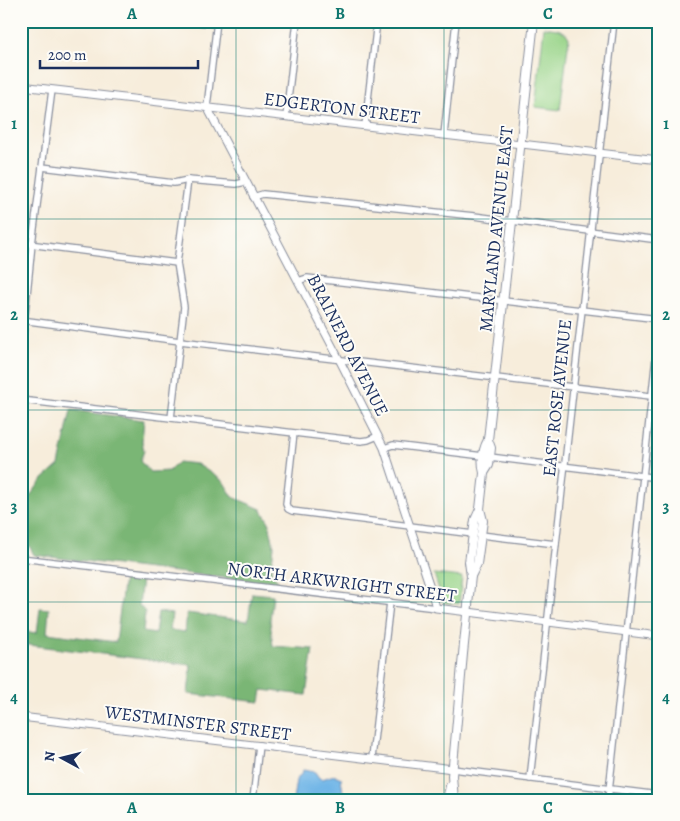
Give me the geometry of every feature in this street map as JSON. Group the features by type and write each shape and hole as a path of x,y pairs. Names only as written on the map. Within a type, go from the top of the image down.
{"main road":[{"name":"MARYLAND AVENUE EAST","path":"452,779 472,576 477,564 477,535 482,521 480,508 484,473 489,465 486,456 491,448 488,440 494,378 534,21"},
{"path":"447,800 452,779"},
{"path":"452,779 454,800"}],"street":[{"path":"188,21 217,23 207,107"},
{"path":"286,117 297,21"},
{"path":"365,126 377,21"},
{"path":"444,135 456,21"},
{"name":"EAST ROSE AVENUE","path":"530,779 614,21"},
{"name":"EDGERTON STREET","path":"21,86 659,160"},
{"path":"21,355 23,320 52,90"},
{"name":"BRAINERD AVENUE","path":"207,107 384,448 436,608"},
{"path":"42,167 174,183 188,180 236,184 246,182"},
{"path":"171,418 184,307 177,262 188,180"},
{"path":"253,196 263,194 512,221 659,240"},
{"path":"21,242 177,262"},
{"path":"298,281 307,278 659,319"},
{"path":"23,320 180,341 659,397"},
{"path":"608,800 659,329"},
{"path":"21,400 361,441 378,436"},
{"path":"294,433 286,504 288,509 292,511 556,544"},
{"path":"384,448 394,445 659,478"},
{"name":"NORTH ARKWRIGHT STREET","path":"21,558 659,636"},
{"path":"372,758 390,602"},
{"name":"WESTMINSTER STREET","path":"21,717 453,769"},
{"path":"252,800 259,745"},
{"path":"453,769 659,795"}],"green space":[{"path":"544,27 565,32 569,38 560,110 535,107"},
{"path":"71,410 144,420 142,441 144,451 140,461 150,472 169,471 178,462 197,464 223,481 233,497 261,509 269,522 274,546 271,571 279,583 34,555 21,529 21,512 26,501 42,480 59,465"},
{"path":"434,574 462,577 459,604 443,602"},
{"path":"124,577 142,579 139,605 145,612 143,632 155,634 158,612 172,614 170,630 185,632 187,613 248,621 252,593 273,595 270,620 273,646 313,649 306,695 262,690 260,702 188,694 191,665 21,644 21,631 37,633 40,608 49,609 47,633 116,642"}],"water":[{"path":"303,770 315,772 322,779 334,776 341,778 344,800 293,800 296,780"}]}
